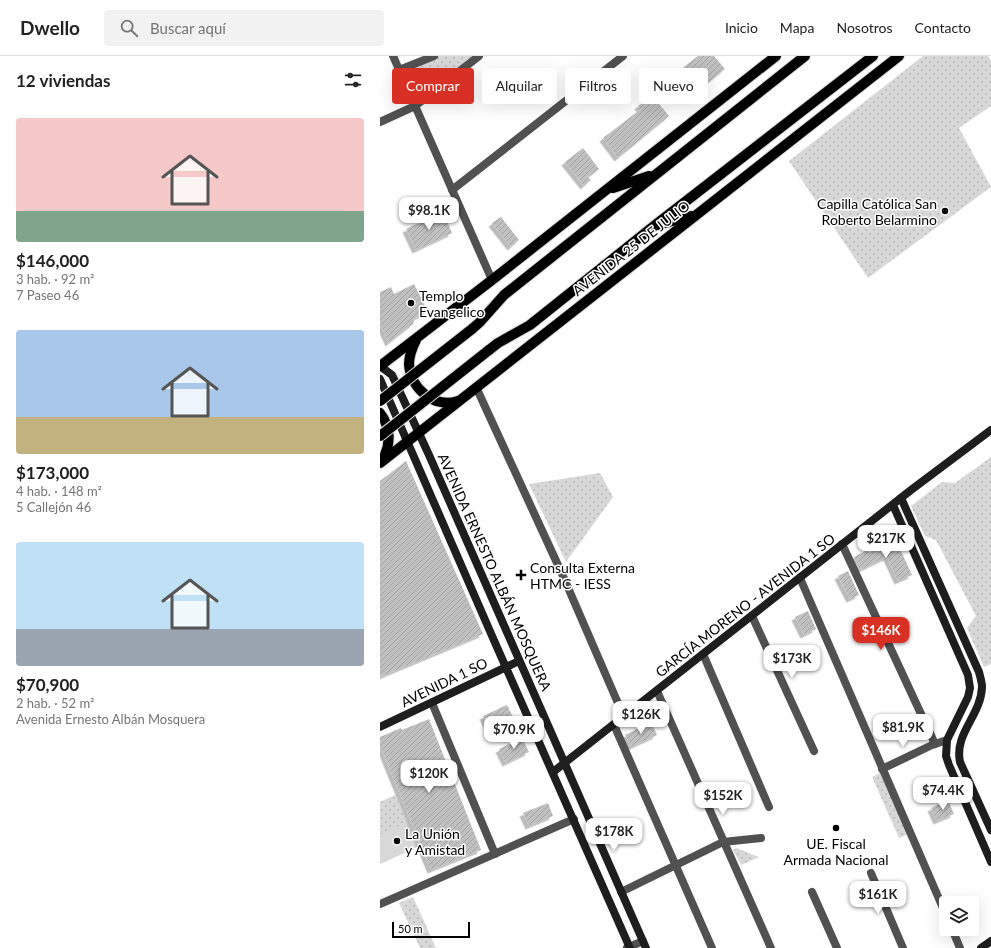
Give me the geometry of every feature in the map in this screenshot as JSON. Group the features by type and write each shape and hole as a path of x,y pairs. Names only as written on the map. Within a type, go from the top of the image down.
{"main road":[{"path":"380,401 472,329 504,295 805,56"},
{"name":"AVENIDA 25 DE JULIO","path":"380,436 498,343 530,325 654,226 873,56"},
{"path":"380,366 492,280 770,58"},
{"name":"AVENIDA 25 DE JULIO","path":"381,462 896,58"},
{"path":"604,191 656,173"},
{"path":"654,226 696,215"},
{"path":"417,338 411,352 409,365 414,382 419,390 434,400 452,403 460,400"},
{"path":"380,414 388,426 389,435 388,449 381,462"}],"street":[{"path":"393,56 398,68"},
{"path":"404,68 434,56"},
{"path":"452,190 623,56"},
{"path":"380,122 415,106 476,57"},
{"path":"415,106 492,280"},
{"name":"AVENIDA ERNESTO ALBÁN MOSQUERA","path":"380,366 392,375 644,944"},
{"name":"AVENIDA ERNESTO ALBÁN MOSQUERA","path":"380,380 574,819 629,948"},
{"path":"476,387 624,717"},
{"name":"GARCÍA MORENO - AVENIDA 1 SO","path":"553,772 842,544 991,430"},
{"path":"901,498 979,672 982,686 980,699 976,712 961,737 958,754 960,762 991,830"},
{"path":"893,505 968,675 970,688 968,697 947,740 946,756 948,765 991,862"},
{"path":"842,544 935,744"},
{"path":"800,578 939,900"},
{"path":"752,616 814,751"},
{"path":"703,654 769,807"},
{"name":"AVENIDA 1 SO","path":"380,727 519,661"},
{"path":"657,691 771,948"},
{"path":"432,703 495,854"},
{"path":"614,725 712,948"},
{"path":"882,769 935,744 947,740"},
{"path":"380,904 574,819"},
{"path":"621,892 723,842 761,838"},
{"path":"871,874 903,948"},
{"path":"812,892 837,948"},
{"path":"955,936 960,948"},
{"path":"981,948 991,941"},
{"path":"629,948 644,944"}],"shaded area":[{"path":"434,56 474,56 460,68 404,68"},
{"path":"923,56 988,56 991,61 991,106 959,128 991,187 868,278 789,161"},
{"path":"991,457 991,664 984,667 967,628 976,616 936,540 925,536 911,506 942,482 955,483"},
{"path":"600,473 613,497 566,562 529,484"},
{"path":"882,772 908,834 899,838 872,777"},
{"path":"395,795 417,847 380,864 380,802"},
{"name":"La Unión y Amistad","path":"407,823 417,847 380,864 380,835"},
{"path":"736,848 759,857 741,865 733,850"},
{"path":"413,897 436,948 420,948 399,903"}],"building":[{"path":"698,56 714,56 725,69 708,83 708,68 683,68"},
{"path":"641,104 659,104 669,116 618,158 603,138 641,109 638,106"},
{"path":"583,148 599,169 588,177 591,180 584,186 565,162"},
{"path":"443,212 452,233 416,250 406,229"},
{"path":"501,217 519,240 511,247 492,223"},
{"path":"414,284 428,312 415,318 413,324 389,343 380,323 380,292 391,287 394,294"},
{"path":"406,461 483,634 380,677 380,481"},
{"path":"896,540 912,575 898,581 887,557 860,570 854,557 867,550 869,552"},
{"path":"848,571 859,595 850,599 838,576"},
{"path":"808,611 816,629 804,635 795,617"},
{"path":"507,705 515,721 491,732 483,716"},
{"path":"429,719 481,850 431,870 380,745 380,737 401,728 402,730"},
{"path":"651,722 657,735 631,747 625,735"},
{"path":"522,738 529,752 506,763 499,749"},
{"path":"948,800 954,814 937,821 931,808"},
{"path":"548,803 553,816 529,826 523,813"}],"place":[{"name":"Capilla Católica San Roberto Belarmino","path":"945,211"},
{"name":"Templo Evangelico","path":"411,303"},
{"name":"Consulta Externa HTMC - IESS","path":"521,575"},
{"name":"UE. Fiscal Armada Nacional","path":"836,828"},
{"name":"La Unión y Amistad","path":"397,841"}]}
